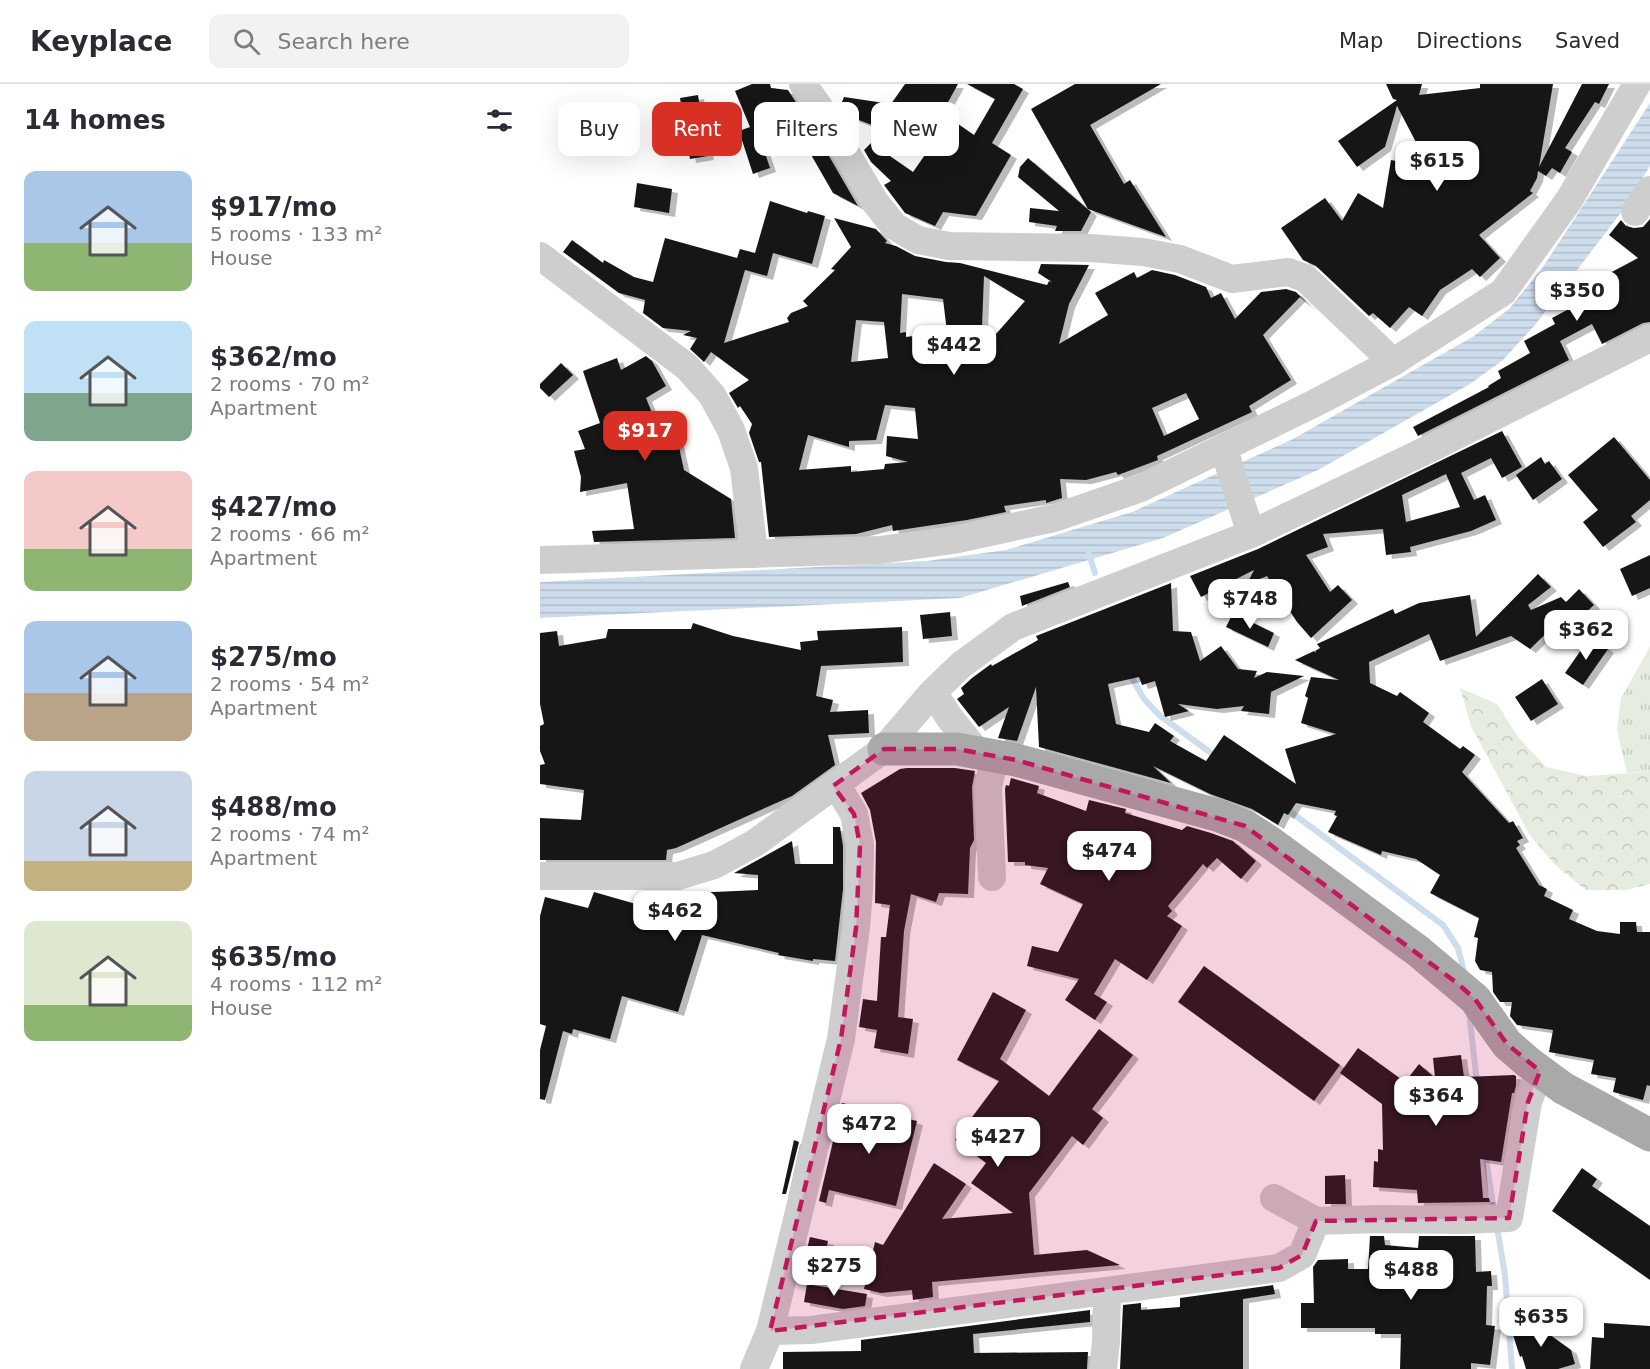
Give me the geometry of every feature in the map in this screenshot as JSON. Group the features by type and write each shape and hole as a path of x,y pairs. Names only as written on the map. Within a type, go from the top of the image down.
{"main road":[{"path":"884,748 957,749 1016,760 1217,815 1245,826 1418,951 1466,991 1507,1044 1540,1071 1563,1088 1650,1135"}],"street":[{"path":"803,84 875,202 894,226 918,240 949,246 1090,248 1143,252 1180,259 1232,279 1288,272 1305,278 1393,362"},
{"path":"540,560 880,550 953,540 1054,518 1141,488 1224,455 1393,362 1503,292 1569,200 1637,84"},
{"path":"540,256 687,367 712,395 731,430 744,468 754,554"},
{"path":"540,876 678,876 714,865 755,843 884,748 933,692 961,665 1013,627 1249,528 1431,448 1650,338"},
{"path":"1224,455 1249,528"},
{"path":"933,692 949,717 986,755 992,877"},
{"path":"754,1369 770,1331 841,1039 856,928 860,845 854,814 842,794 832,786"},
{"path":"1275,1198 1316,1221 1509,1218 1528,1102 1540,1071"},
{"path":"770,1331 812,1330 1279,1268 1302,1255 1316,1221"},
{"path":"1103,1369 1107,1292"}],"highlighted area":[{"path":"884,749 957,749 1016,760 1245,826 1457,983 1475,999 1507,1044 1540,1071 1528,1102 1509,1218 1316,1221 1302,1255 1279,1268 770,1331 841,1039 856,928 860,845 854,814 833,786"}],"green space":[{"path":"1650,647 1650,772 1627,773 1617,730 1621,698"},
{"path":"1460,688 1497,704 1518,737 1546,767 1586,776 1650,772 1650,884 1626,890 1586,890 1555,865 1529,834 1471,726"}],"water":[{"path":"1650,103 1650,166 1623,210 1535,325 1503,360 1470,384 1318,470 1163,538 960,598 540,618 540,582 927,561 1006,550 1132,512 1293,439 1474,336 1509,309 1543,267"}],"building":[{"path":"752,84 770,84 771,88 788,90 796,102 754,102 754,156 766,156 770,168 753,174 742,140 742,130 750,127 742,102 740,102 735,91"},
{"path":"905,84 958,84 948,102 892,102"},
{"path":"967,84 1014,84 1023,89 992,143 1011,155 976,216 943,212 935,226 905,213 884,185 891,181 871,162 864,150 871,143 871,156 890,156 913,172 924,156 959,156 959,125 974,135 995,99"},
{"path":"1075,84 1161,84 1090,125 1124,184 1130,180 1166,237 1088,209 1031,109"},
{"path":"1386,84 1422,84 1419,95 1480,88 1480,84 1553,84 1539,167 1582,84 1609,84 1599,104 1595,102 1565,148 1572,152 1560,173 1552,168 1546,176 1538,171 1530,191 1533,193 1479,235 1500,258 1480,277 1472,269 1440,290 1422,316 1409,307 1390,328 1373,313 1369,316 1316,266 1303,260 1281,228 1325,198 1342,221 1358,193 1383,208 1391,160 1429,167 1397,106 1385,147 1357,167 1338,141 1397,100 1393,99"},
{"path":"698,95 699,102 681,102 680,98"},
{"path":"844,97 878,102 871,102 871,125 859,120 859,102 842,102"},
{"path":"690,156 708,156 690,159"},
{"path":"812,156 829,156 858,206 833,193"},
{"path":"1028,158 1091,212 1081,231 1055,231 1057,226 1029,222 1030,208 1059,211 1018,177 1020,167"},
{"path":"637,183 672,189 669,213 634,207"},
{"path":"770,201 807,213 808,211 825,216 812,264 773,253 767,276 745,270 724,343 789,322 787,318 791,313 808,306 803,301 835,270 831,269 851,247 834,218 876,229 887,241 885,243 915,256 960,263 1047,285 1049,281 1052,282 1038,273 1041,264 1089,265 1069,304 1059,344 1108,315 1095,293 1134,272 1137,278 1152,270 1175,275 1206,287 1211,298 1221,293 1235,319 1261,292 1286,289 1296,292 1312,308 1300,297 1263,335 1291,380 1249,406 1252,412 1157,456 1158,460 1118,475 1116,472 1086,480 1060,479 1062,498 1046,503 1046,500 1004,506 1006,512 967,520 893,531 892,525 856,534 769,537 761,462 759,462 749,433 752,424 729,393 749,380 711,352 704,362 690,349 697,338 683,335 691,331 663,328 643,313 645,300 619,293 563,252 572,240 603,263 604,260 634,277 653,282 665,238 737,258 740,249 755,253","holes":["984,276 1025,301 981,351","902,294 943,299 947,332 906,337 906,332 900,333","856,320 884,322 888,358 851,362","1186,393 1199,419 1164,436 1152,408","885,405 915,408 918,439 887,436 886,456 908,462 885,464 884,469 851,472 851,466 799,470 808,435 849,447 849,441 876,440"]},
{"path":"1650,219 1650,322 1643,323 1602,344 1592,324 1560,341 1569,360 1418,436 1413,427 1489,387 1501,378 1498,371 1530,353 1524,341 1555,324 1552,318 1586,300 1578,285 1591,279 1593,282 1638,258 1609,235 1621,220 1626,226 1634,228 1643,227"},
{"path":"646,356 652,361 666,386 646,398 657,425 662,424 664,435 676,433 684,470 731,499 735,538 594,542 592,531 634,529 627,483 580,492 581,477 574,451 585,449 578,431 600,423 583,371 617,358 621,370"},
{"path":"561,363 573,375 549,397 540,388 540,384"},
{"path":"1502,431 1522,467 1502,478 1491,458 1461,473 1474,500 1485,495 1496,520 1471,531 1410,547 1411,552 1386,555 1383,529 1323,534 1328,547 1306,555 1330,592 1338,585 1352,600 1311,638 1297,622 1267,576 1247,584 1254,570 1201,597 1190,576 1258,549","holes":["1446,474 1460,507 1406,522 1402,495"]},
{"path":"1614,437 1650,480 1650,500 1631,516 1636,522 1603,547 1583,522 1598,510 1568,475"},
{"path":"1541,457 1545,464 1549,461 1562,479 1533,500 1516,475"},
{"path":"1650,555 1650,588 1632,596 1620,569"},
{"path":"1538,574 1551,587 1528,605 1531,610 1561,597 1566,602 1579,589 1594,605 1568,629 1560,620 1530,649 1511,636 1440,661 1429,634 1369,662 1370,683 1397,696 1400,692 1429,713 1423,722 1460,749 1463,746 1475,755 1462,772 1509,823 1513,821 1523,838 1517,841 1520,845 1516,848 1539,885 1547,889 1544,896 1573,910 1569,919 1597,931 1620,934 1620,922 1636,922 1637,932 1650,932 1650,1086 1647,1085 1643,1100 1613,1092 1616,1078 1591,1074 1594,1060 1549,1052 1553,1030 1517,1025 1510,1016 1512,1002 1500,1002 1493,992 1492,972 1480,970 1475,961 1478,938 1474,937 1479,918 1430,893 1440,875 1416,859 1382,851 1381,855 1328,832 1337,816 1334,815 1336,811 1296,803 1288,815 1284,813 1278,825 1252,809 1210,794 1153,766 1171,783 1039,747 1036,687 1017,741 998,738 1009,707 979,727 957,699 964,694 961,688 972,678 991,664 992,666 1038,640 1036,636 1171,583 1173,631 1191,632 1200,661 1221,646 1238,669 1257,671 1254,678 1267,672 1304,676 1271,692 1269,714 1241,711 1244,706 1217,709 1178,704 1189,711 1165,717 1155,681 1142,685 1139,677 1108,684 1116,724 1149,732 1155,723 1174,736 1170,741 1206,761 1224,735 1296,784 1285,749 1336,734 1301,723 1308,698 1305,696 1311,677 1339,680 1295,660 1314,651 1316,653 1315,651 1320,648 1317,644 1393,609 1395,614 1419,603 1470,595 1476,637"},
{"path":"1068,582 1070,587 1022,606 1020,596"},
{"path":"950,612 952,636 923,639 920,615"},
{"path":"1233,613 1274,633 1268,647 1226,627"},
{"path":"693,623 733,636 801,650 800,642 818,640 817,631 902,627 903,662 821,666 816,696 833,700 830,712 868,710 869,733 828,735 835,765 792,796 667,850 666,860 540,860 540,818 581,820 584,790 540,784 540,765 545,764 540,751 540,726 544,724 540,704 540,633 557,631 559,646 606,638 608,629 691,629"},
{"path":"1590,637 1608,649 1583,685 1565,673"},
{"path":"1542,679 1558,704 1531,721 1515,697"},
{"path":"955,768 975,771 972,787 974,840 970,848 968,894 939,893 936,902 911,894 904,931 898,1017 913,1019 908,1054 874,1048 877,1030 859,1027 863,999 877,1001 881,937 886,937 890,905 875,903 876,842 870,810 861,793 900,769"},
{"path":"1011,778 1039,786 1037,793 1086,811 1089,800 1126,809 1125,813 1182,830 1187,826 1211,833 1233,841 1256,861 1241,879 1217,858 1207,868 1203,864 1168,906 1172,911 1167,916 1182,926 1147,980 1115,959 1094,994 1107,1002 1095,1020 1065,1000 1079,979 1027,966 1032,946 1058,952 1083,904 1040,884 1048,868 1025,865 1025,862 1008,862 1005,789 1006,785 1009,786"},
{"path":"833,827 840,827 843,846 843,889 835,961 813,959 813,961 778,955 779,953 702,935 678,1012 622,996 610,1039 573,1029 572,1034 563,1031 545,1100 540,1099 540,1050 546,1026 540,1024 540,916 545,897 588,908 594,892 671,914 670,894 758,890 758,875 734,873 792,841 795,864 833,864"},
{"path":"1204,966 1340,1065 1314,1101 1178,1002"},
{"path":"993,992 1026,1010 1000,1059 1049,1096 1099,1029 1133,1055 1092,1109 1103,1118 1083,1145 1072,1136 1029,1193 1034,1255 1087,1250 1120,1265 932,1282 933,1297 913,1300 912,1290 881,1293 864,1289 875,1242 883,1245 934,1163 966,1184 942,1219 1013,1213 971,1183 986,1163 955,1140 999,1081 957,1060"},
{"path":"1358,1048 1405,1082 1419,1064 1435,1078 1433,1058 1461,1055 1464,1077 1516,1076 1501,1162 1480,1159 1483,1198 1489,1198 1490,1202 1418,1203 1417,1190 1373,1187 1374,1161 1378,1162 1378,1149 1383,1150 1382,1104 1340,1073"},
{"path":"842,1103 917,1121 896,1206 829,1190 826,1203 819,1201"},
{"path":"794,1140 799,1142 786,1194 782,1194"},
{"path":"1582,1168 1597,1179 1592,1186 1650,1226 1650,1280 1552,1211"},
{"path":"1345,1175 1346,1204 1325,1204 1325,1176"},
{"path":"1370,1236 1384,1236 1385,1245 1418,1248 1419,1236 1475,1236 1476,1272 1491,1271 1492,1286 1487,1286 1486,1325 1495,1326 1490,1365 1471,1363 1471,1369 1400,1369 1401,1334 1375,1334 1375,1328 1301,1328 1301,1303 1314,1303 1313,1267 1318,1260 1348,1259 1348,1269 1368,1269"},
{"path":"810,1237 828,1241 820,1277 801,1273"},
{"path":"807,1284 867,1294 865,1306 843,1309 804,1302"},
{"path":"1273,1285 1275,1294 1243,1299 1243,1369 1120,1369 1123,1305 1141,1303 1141,1310 1180,1307 1180,1298"},
{"path":"1090,1310 1090,1322 973,1334 974,1353 1088,1352 1087,1369 783,1369 783,1352 861,1351 861,1340"},
{"path":"1525,1317 1571,1350 1575,1364 1558,1369 1526,1369 1513,1335"},
{"path":"1604,1323 1650,1326 1650,1369 1590,1369 1592,1337 1604,1338"}],"waterway":[{"path":"1088,551 1095,573"},
{"path":"1129,673 1144,699 1159,715 1218,758"},
{"path":"1284,807 1443,925 1458,948 1465,975"},
{"path":"1469,1012 1477,1083"},
{"path":"1485,1152 1494,1211"},
{"path":"1497,1227 1505,1275 1512,1369"}]}
